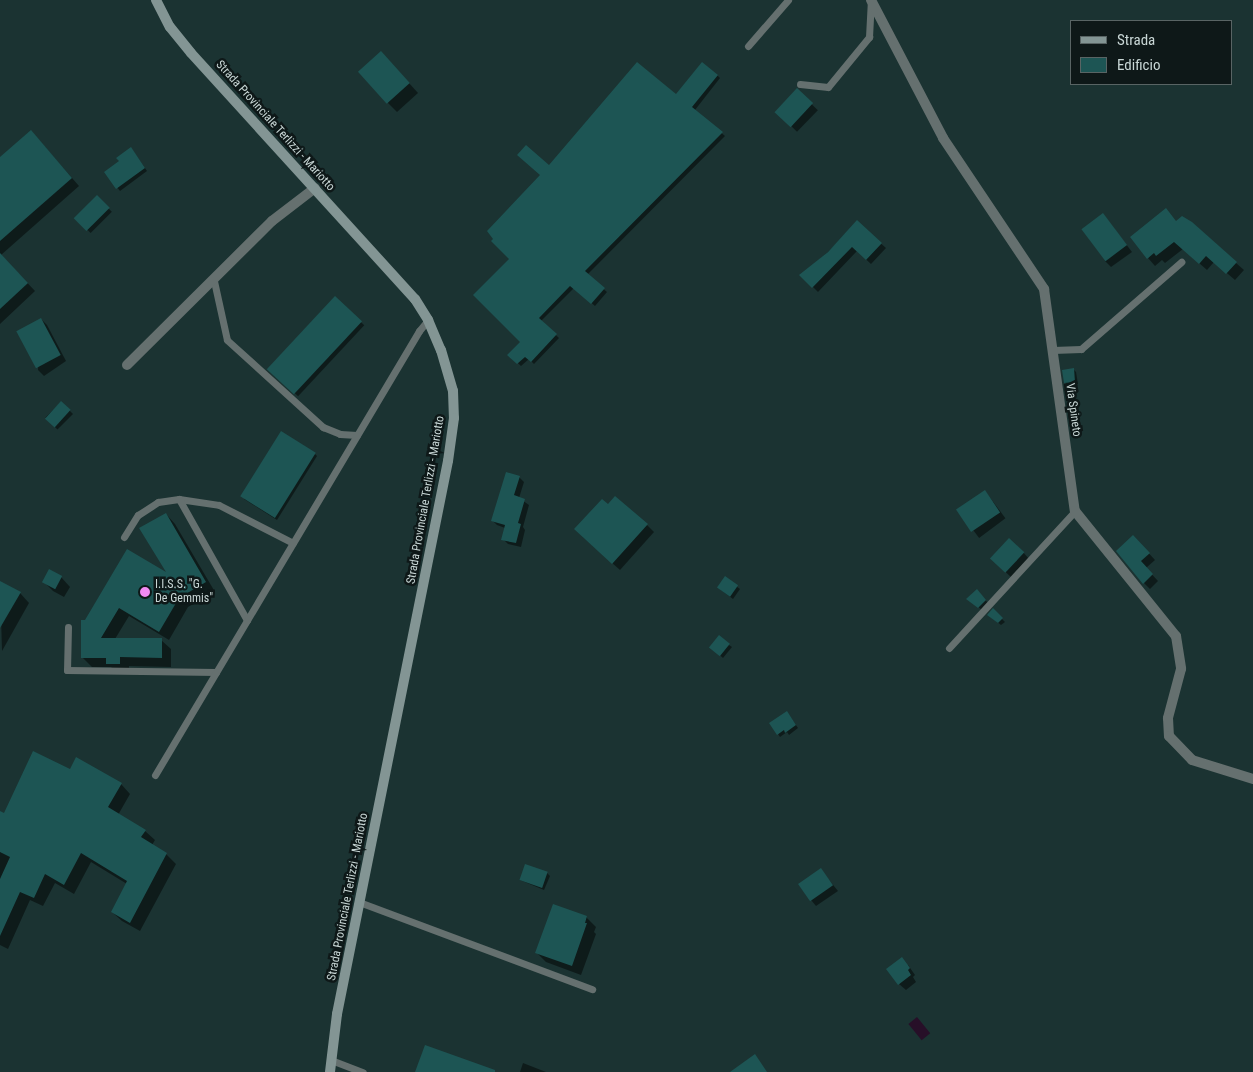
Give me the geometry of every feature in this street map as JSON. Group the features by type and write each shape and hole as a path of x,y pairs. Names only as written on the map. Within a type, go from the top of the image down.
{"main road":[{"name":"Strada Provinciale Terlizzi - Mariotto","path":"156,0 170,27 191,53 415,299 428,320 450,377 454,405 453,430 359,902 330,1072"}],"street":[{"name":"Via Spineto","path":"871,0 944,138 1044,289 1075,511"},
{"path":"127,365 214,281 272,221 315,188"},
{"path":"1075,511 1176,636 1182,669 1168,718 1169,736 1192,760 1253,779"}],"lane":[{"path":"748,46 788,0"},
{"path":"800,84 828,87 870,37 871,0"},
{"path":"1053,350 1081,349 1181,262"},
{"path":"214,281 227,340 323,427 340,434 357,436"},
{"path":"155,776 418,331 428,320"},
{"path":"124,537 138,515 158,502 179,499 219,504 293,543"},
{"path":"179,499 247,620"},
{"path":"949,648 1075,511"},
{"path":"68,627 67,670 216,672"},
{"path":"359,902 592,989"},
{"path":"331,1060 363,1072"}],"shaded area":[{"path":"917,1017 930,1033 922,1040 908,1024"}],"building":[{"path":"381,51 410,83 387,104 358,72"},
{"path":"637,62 676,94 702,62 718,75 692,107 723,132 585,271 605,288 591,304 570,286 539,318 557,334 531,362 525,357 517,364 507,355 520,342 473,295 509,259 491,241 493,239 487,231 540,175 517,155 526,145 549,165"},
{"path":"797,88 813,103 791,127 774,112"},
{"path":"31,130 72,178 0,241 0,157"},
{"path":"131,147 145,168 116,189 104,172 119,161 116,158"},
{"path":"97,195 110,208 86,231 74,218"},
{"path":"1166,208 1176,221 1182,216 1192,222 1237,262 1226,274 1206,256 1199,264 1174,242 1156,256 1154,253 1147,259 1130,237"},
{"path":"1103,213 1127,245 1106,261 1081,229"},
{"path":"857,220 882,243 866,260 852,247 812,288 799,275 828,252"},
{"path":"0,253 28,283 0,309"},
{"path":"335,296 362,321 294,394 267,369"},
{"path":"41,318 61,355 36,368 16,331"},
{"path":"1074,368 1075,382 1064,383 1062,370"},
{"path":"61,401 71,410 55,428 45,419"},
{"path":"281,431 316,453 275,518 240,496"},
{"path":"506,472 520,476 514,495 525,499 518,523 521,524 516,543 501,540 505,525 491,521"},
{"path":"985,490 1000,512 971,532 956,510"},
{"path":"615,496 648,524 612,564 574,529 602,499 608,504"},
{"name":"I.I.S.S. \"G. De Gemmis\"","path":"166,513 206,582 179,598 159,632 119,608 101,638 162,638 162,658 120,657 120,664 106,664 106,658 81,658 81,620 85,620 127,549 166,572 139,528"},
{"path":"1133,535 1150,553 1141,561 1153,574 1143,584 1116,551"},
{"path":"1009,538 1024,552 1005,573 990,558"},
{"path":"49,569 62,576 55,589 42,582"},
{"path":"725,576 738,585 730,597 717,587"},
{"path":"0,581 21,592 0,628"},
{"path":"977,589 986,600 978,608 966,599"},
{"path":"993,608 1003,618 998,623 987,615"},
{"path":"719,635 730,644 720,656 709,647"},
{"path":"787,711 796,725 785,733 784,730 777,735 769,723"},
{"path":"33,751 70,769 76,757 122,783 108,807 146,830 141,837 167,853 130,923 111,912 127,881 81,853 64,885 45,874 34,898 20,892 0,936 0,879 10,857 0,852 0,811 4,813"},
{"path":"525,864 548,872 542,888 519,880"},
{"path":"821,868 833,885 810,901 798,884"},
{"path":"553,904 587,916 585,923 587,923 572,966 535,953"},
{"path":"902,957 910,968 908,970 911,975 898,985 886,969"},
{"path":"425,1045 495,1070 495,1072 415,1072"},
{"path":"755,1054 767,1072 730,1072"}],"place":[{"name":"I.I.S.S. \"G. De Gemmis\"","path":"145,592"}]}
